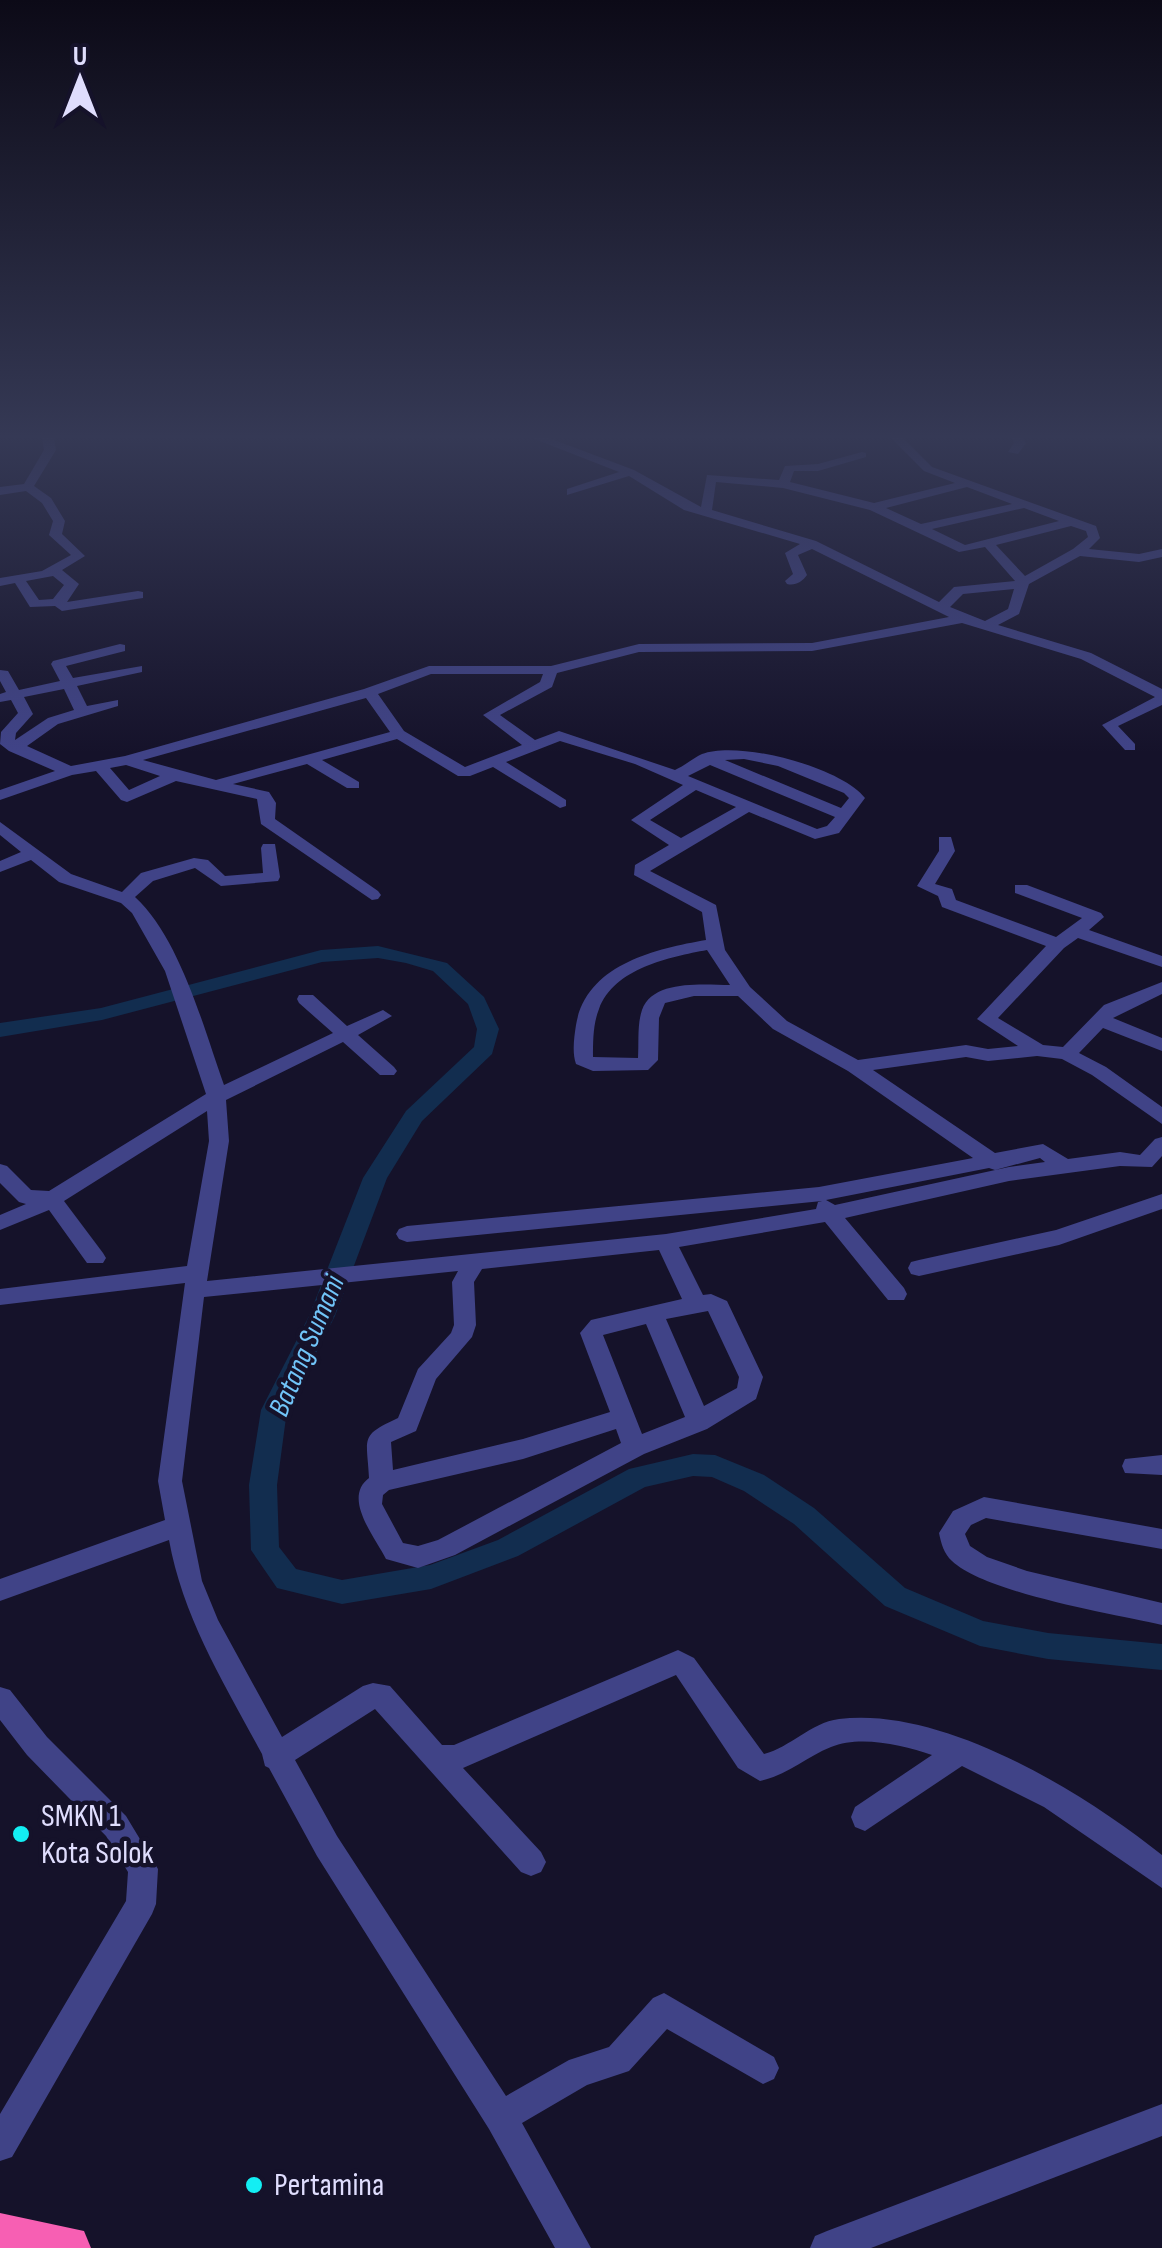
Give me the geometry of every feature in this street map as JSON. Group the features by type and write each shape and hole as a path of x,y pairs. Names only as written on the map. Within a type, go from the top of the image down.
{"highway":[{"path":"0,2236 67,2248"}],"street":[{"path":"0,582 55,571 79,556 63,543"},
{"path":"808,543 961,618 1061,646 1161,694"},
{"path":"949,543 960,548 994,543"},
{"path":"941,608 959,590 1022,583 1078,552 1086,543"},
{"path":"792,581 800,575 791,553 812,544"},
{"path":"990,544 1022,583"},
{"path":"1078,552 1138,558 1162,554"},
{"path":"55,571 72,584 59,602"},
{"path":"19,580 37,605 59,602 69,607 138,595"},
{"path":"984,627 1014,611 1022,583"},
{"path":"0,795 69,771 127,760 369,692 428,670 551,670 635,648 812,647 961,618"},
{"path":"83,712 58,664 120,648"},
{"path":"8,696 137,669"},
{"path":"534,746 490,715 547,684 551,670"},
{"path":"3,674 8,696 26,714 7,737 14,748 69,771"},
{"path":"369,692 399,734 462,772 559,736 640,761 815,834 833,830 857,798 850,790 746,751 706,758 676,776"},
{"path":"1130,747 1108,726 1161,694"},
{"path":"14,748 53,721 113,703"},
{"path":"214,784 399,734"},
{"path":"706,758 844,816"},
{"path":"127,760 174,776 263,795 268,799 267,821 372,895"},
{"path":"310,760 354,785"},
{"path":"495,762 560,803"},
{"path":"100,766 127,797 174,776"},
{"path":"682,845 640,820 695,784"},
{"path":"747,807 642,872 710,909 714,944 744,991 780,1026 855,1067 1000,1167"},
{"path":"0,826 65,878 125,898 139,910 174,971 194,1018 217,1096 219,1141 174,1426 170,1481 188,1581 275,1757 501,2117 574,2248"},
{"path":"945,840 947,851 924,884 946,894 956,906 1058,944"},
{"path":"125,898 147,877 194,863 202,864 221,882 272,876 269,848"},
{"path":"0,867 32,853"},
{"path":"1022,888 1096,915 1058,944 986,1017 991,1024 1038,1050"},
{"path":"1076,932 1162,962"},
{"path":"714,944 663,955 608,984 591,1004 583,1060 593,1065 641,1066 648,1060 652,1008 659,998 671,993 744,991"},
{"path":"1067,1054 1098,1019 1162,987"},
{"path":"306,999 387,1071"},
{"path":"0,1223 50,1198 217,1096 382,1016"},
{"path":"1098,1019 1162,1045"},
{"path":"855,1067 966,1051 988,1055 1038,1050 1067,1054 1162,1116"},
{"path":"1145,1162 1162,1144"},
{"path":"0,1297 196,1282 300,1280 666,1242 1000,1167 1064,1166 1120,1159 1145,1162 1162,1178"},
{"path":"0,1172 26,1197 50,1198"},
{"path":"50,1198 95,1258"},
{"path":"918,1268 1060,1237 1162,1200"},
{"path":"407,1234 824,1204"},
{"path":"824,1204 896,1294"},
{"path":"666,1242 696,1304"},
{"path":"382,1482 378,1436 408,1424 420,1384 461,1337 465,1325 463,1282 474,1262"},
{"path":"623,1416 523,1449 382,1482 371,1490 370,1504 396,1552 418,1557 446,1548 635,1447 698,1422 748,1393 752,1382 718,1307 711,1302 599,1326 591,1332 635,1447"},
{"path":"653,1314 698,1422"},
{"path":"1134,1466 1162,1465"},
{"path":"1162,1539 984,1508 962,1518 952,1533 954,1545 964,1556 1011,1575 1162,1614"},
{"path":"0,1590 178,1526"},
{"path":"434,1758 460,1756 678,1662 687,1668 748,1758 760,1768 834,1732 914,1736 962,1750 1120,1838 1162,1874"},
{"path":"275,1757 373,1695 380,1695 531,1862"},
{"path":"0,1699 36,1746 116,1826 143,1869 144,1886 141,1904 0,2145"},
{"path":"865,1817 962,1750"},
{"path":"501,2117 580,2071 618,2060 664,2010 763,2068"},
{"path":"827,2248 1162,2120"}],"waterway":[{"name":"Batang Sumani","path":"0,1030 102,1014 321,956 378,952 440,967 477,1001 488,1029 484,1049 414,1116 375,1178 322,1316 274,1410 263,1485 265,1550 287,1579 342,1592 431,1577 508,1548 639,1477 693,1465 715,1466 754,1483 804,1516 895,1597 980,1633 1048,1646 1162,1657"}],"place":[{"name":"SMKN 1 Kota Solok","path":"21,1834"},
{"name":"Pertamina","path":"254,2185"}]}
